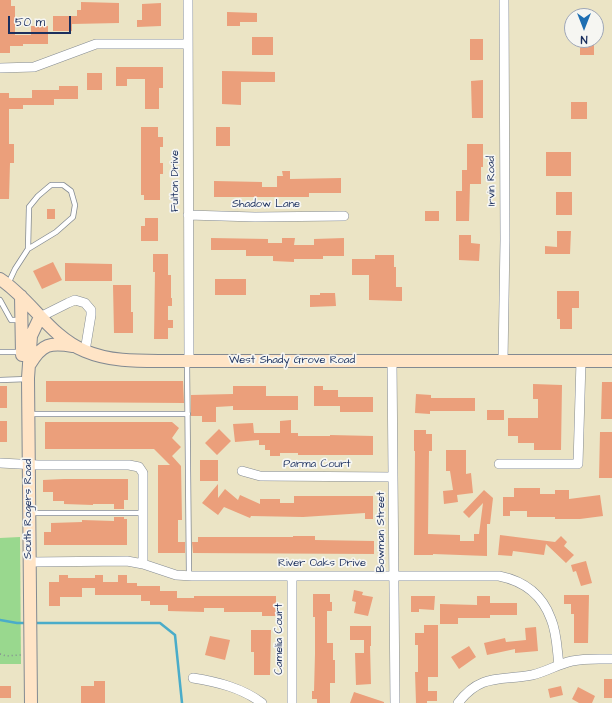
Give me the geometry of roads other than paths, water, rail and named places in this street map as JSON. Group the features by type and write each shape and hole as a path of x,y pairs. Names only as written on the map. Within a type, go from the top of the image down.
{"main road":[{"name":"West Shady Grove Road","path":"4,281 21,296 53,330 80,348 112,359 188,361 612,361"},
{"path":"21,296 22,352 23,362 28,373"},
{"name":"South Rogers Road","path":"31,703 28,373 31,336 40,317"},
{"path":"28,373 37,352 44,347 60,344 80,348"}],"street":[{"name":"Fulton Drive","path":"188,0 188,361"},
{"name":"Irvin Road","path":"503,361 505,240 504,0"},
{"path":"0,68 34,67 96,44 187,44"},
{"name":"Shadow Lane","path":"188,216 344,216"},
{"path":"40,317 68,302 75,300 85,303 91,310 91,315 80,348"},
{"name":"Bowman Street","path":"392,361 395,703"},
{"path":"499,464 578,464 580,361"},
{"path":"0,463 137,466 143,473 143,564"},
{"name":"Parma Court","path":"242,471 260,476 393,477"},
{"name":"River Oaks Drive","path":"30,562 127,561 143,564 176,575 190,576 499,576 513,579 525,585 537,595 552,620 559,665"},
{"name":"Camelia Court","path":"292,576 292,703"},
{"path":"458,703 473,688 482,682 492,679 532,675 559,665 583,659 612,659"},
{"path":"193,678 216,681 233,687 262,703"}],"lane":[{"path":"4,281 15,269 28,249 56,232 73,217 75,205 71,191 63,185 51,185 38,196 29,208 28,249"},
{"path":"0,300 11,320 22,320"},
{"path":"0,352 22,352"},
{"path":"188,361 190,576"},
{"path":"0,380 28,373"},
{"path":"28,414 188,414"},
{"path":"29,512 143,513"}],"waterway":[{"path":"0,620 27,623"},
{"path":"34,623 160,623 175,635 182,703"}]}
